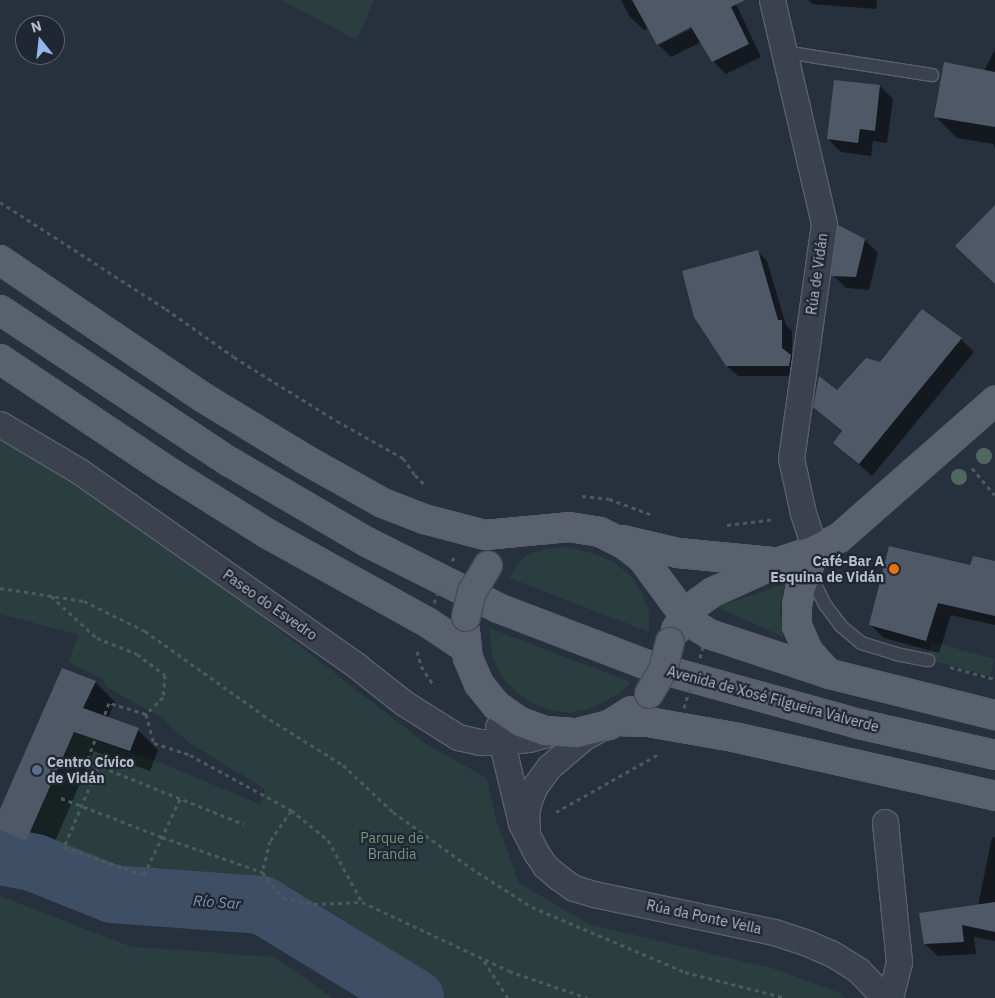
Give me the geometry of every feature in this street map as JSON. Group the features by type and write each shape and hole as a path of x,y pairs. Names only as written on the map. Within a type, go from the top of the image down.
{"main road":[{"path":"0,260 204,398 292,452 383,503 424,519 477,534 498,535 581,528 678,553 778,562 811,560"},
{"name":"Avenida de Xosé Filgueira Valverde","path":"0,310 230,462 329,521 458,589 555,631 650,666 859,724 995,755"},
{"path":"0,359 169,472 260,528 427,622 466,648"},
{"path":"830,674 808,651 797,626 797,605 811,560 859,522 995,401"},
{"path":"544,530 510,546 488,565 472,592 466,617 466,648 475,676 485,692 512,717 529,726 553,732 577,733 609,724 648,722 734,737 995,796"},
{"path":"611,537 642,558 685,614 709,634 830,674 995,715"},
{"path":"609,724 634,709 649,694 663,670 670,642 685,614 696,602 713,592 778,562"},
{"path":"659,582 669,610 670,642"}],"street":[{"name":"Rúa de Vidán","path":"772,0 824,224 791,458 811,560"},
{"name":"Paseo do Esvedro","path":"0,424 79,471 357,666 404,703 458,737 480,742 503,742 553,732"},
{"name":"Rúa da Ponte Vella","path":"485,692 503,742 519,815 528,837 544,866 574,888 594,894 774,932 807,943 831,953 858,970 885,998"},
{"name":"Rúa da Ponte Vella","path":"528,837 526,814 535,786 560,756 584,737 609,724"},
{"path":"885,822 899,962 890,998"}],"lane":[{"path":"785,52 932,75"},
{"path":"811,560 826,606 841,626 861,643 896,654 928,660"}],"path":[{"path":"0,202 166,309 234,357 338,421 403,458 415,476 432,490"},
{"path":"972,468 995,496"},
{"path":"575,495 609,499 654,516"},
{"path":"724,525 761,522 803,513"},
{"path":"0,588 84,601 145,631 264,715 343,765 393,812 471,868 532,907 685,972 786,998"},
{"path":"51,596 97,638 137,654 165,674 163,697 146,714"},
{"path":"928,660 995,679"},
{"path":"146,714 109,703 87,761 244,824"},
{"path":"146,714 154,743 190,755 267,799 291,810 328,840 362,902"},
{"path":"549,816 658,755"},
{"path":"98,767 64,846 144,875 180,799"},
{"path":"61,798 162,838 262,872 283,898 314,904 362,902 509,971 588,998"},
{"path":"262,872 270,841 291,810"},
{"path":"483,959 508,998"}],"green space":[{"path":"281,0 374,0 357,40"},
{"name":"Parque de Brandia","path":"0,441 80,484 207,574 426,744 487,778 496,820 519,883 589,924 778,970 840,993 845,998 446,998 356,947 269,894 225,895 159,867 149,884 26,841 74,732 163,764 260,804 265,789 188,742 159,716 106,687 103,679 68,662 79,635 0,614"},
{"path":"566,547 592,553 614,562 632,577 642,593 649,612 649,632 509,578 517,564 527,555 543,549"},
{"path":"785,584 780,608 783,637 717,607"},
{"path":"489,628 631,682 621,693 589,709 569,713 549,710 530,702 514,690 501,675 493,659"},
{"path":"932,642 995,659 990,676 927,659"},
{"path":"0,896 129,946 274,957 333,998 0,998"}],"building":[{"path":"632,0 745,0 731,7 749,44 712,62 691,27 657,45"},
{"path":"944,62 995,72 995,127 934,117"},
{"path":"834,80 880,85 875,131 860,129 858,143 827,139"},
{"path":"995,205 995,284 955,246"},
{"path":"838,225 865,239 856,277 831,276"},
{"path":"758,250 778,320 782,320 782,348 791,355 789,366 726,366 694,317 682,271"},
{"path":"922,309 962,338 859,464 833,443 842,431 813,407 819,376 837,390 866,358 880,362"},
{"path":"889,546 970,565 973,556 995,561 995,616 938,603 926,641 869,625"},
{"path":"62,668 96,681 83,708 139,728 130,751 74,732 26,841 0,830 0,809"},
{"path":"995,902 995,932 962,925 964,942 924,944 919,913"}],"waterway":[{"name":"Río Sar","path":"0,856 35,863 112,894 262,905 415,998"}],"place":[{"name":"Café-Bar A Esquina de Vidán","path":"894,569"},
{"name":"Centro Cívico de Vidán","path":"37,770"}]}
